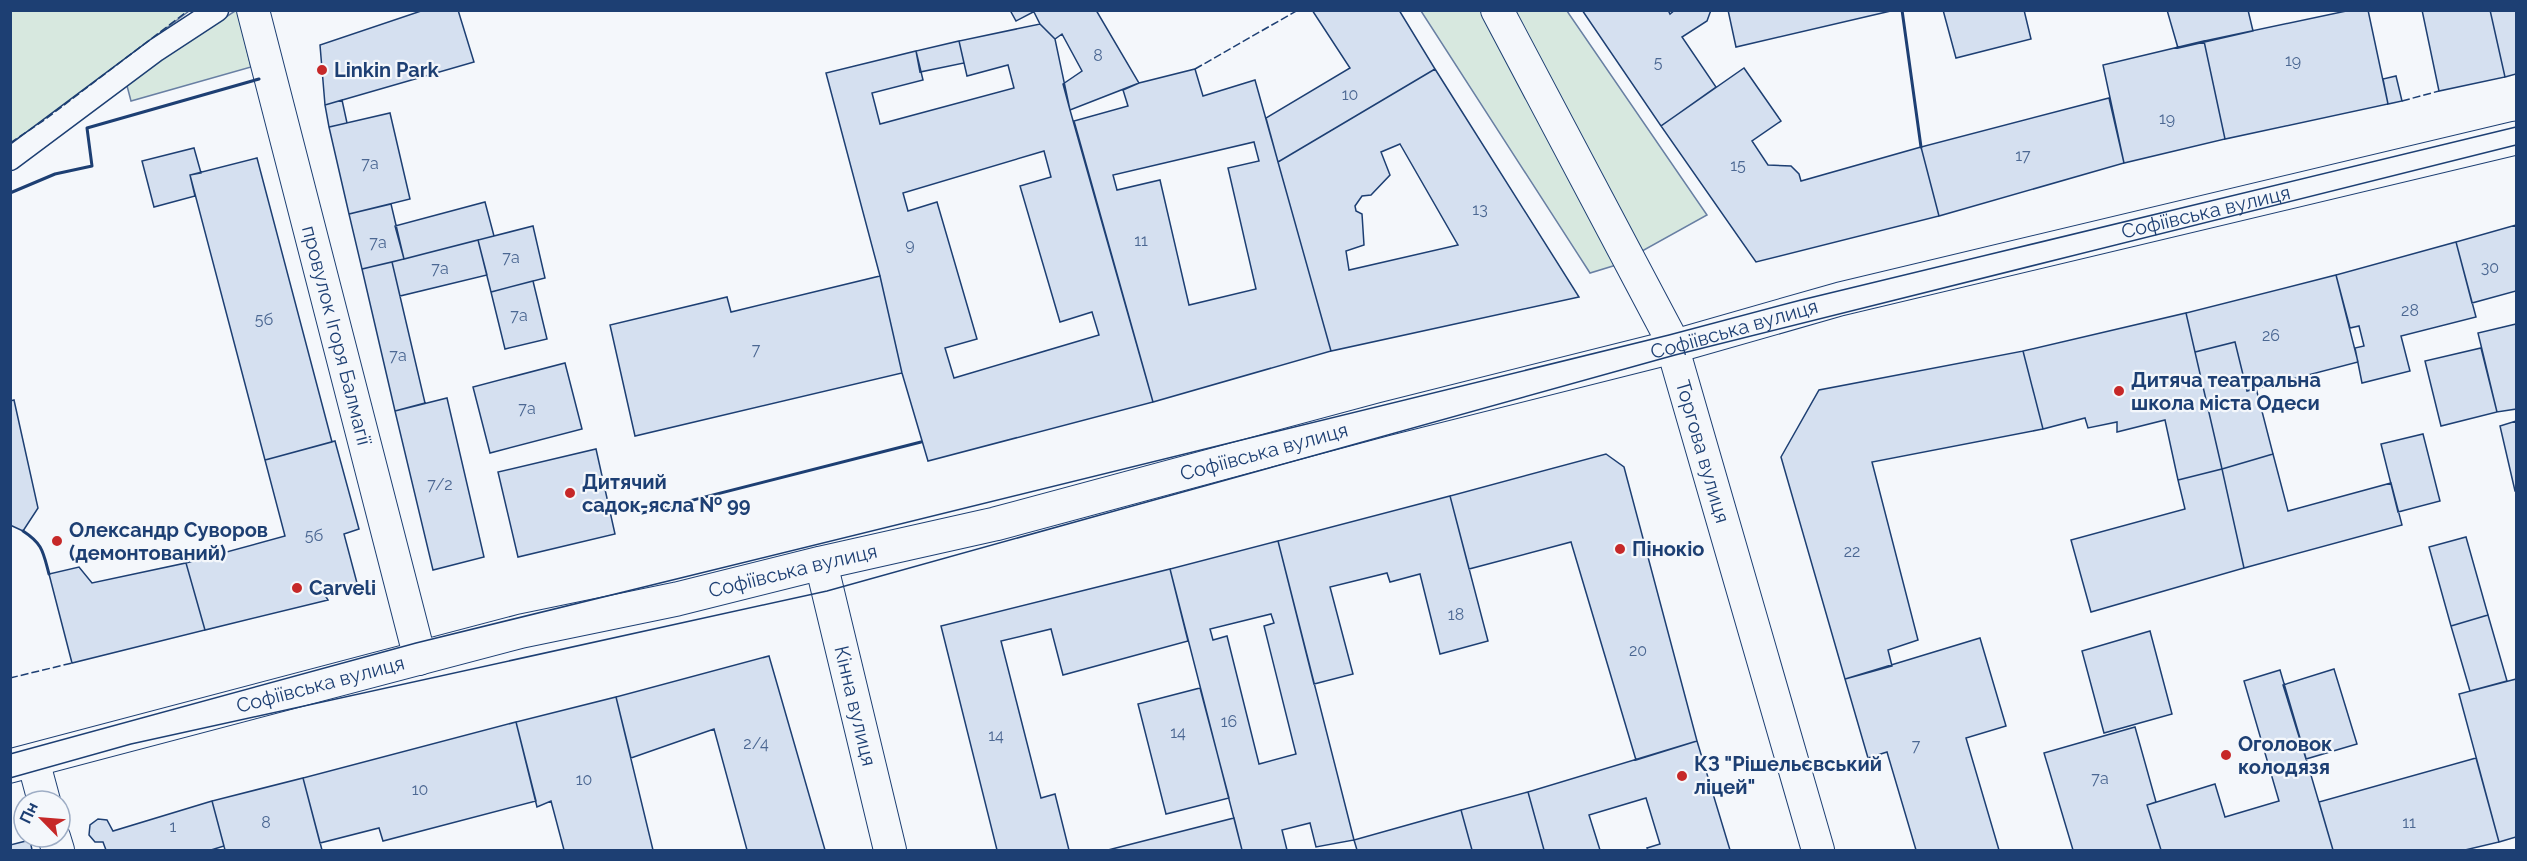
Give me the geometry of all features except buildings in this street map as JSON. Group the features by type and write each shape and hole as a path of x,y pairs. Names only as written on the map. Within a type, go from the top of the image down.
{"main road":[{"name":"Софіївська вулиця","path":"22,763 522,631 677,598 821,562 995,524 1671,341 1840,298 2517,138"}],"street":[{"path":"10,159 156,50 217,10"},
{"name":"провулок Ігоря Балмагії","path":"253,10 414,632 418,659"},
{"name":"Торгова вулиця","path":"1497,10 1671,341 1818,850"},
{"name":"Кінна вулиця","path":"821,562 890,850"},
{"path":"22,763 37,789"}],"shaded area":[{"path":"11,11 189,11 11,143"},
{"path":"238,11 251,67 131,101 126,82"},
{"path":"1421,11 1495,11 1626,262 1590,273"},
{"path":"1507,11 1567,11 1707,215 1635,255"}],"tram line":[{"path":"10,754 416,643 1669,335 1801,300 2516,127"},
{"path":"10,778 131,744 827,591 1675,355 2516,145"}],"fence":[{"path":"10,143 43,121 189,10"},
{"path":"1195,69 1298,10"},
{"path":"2402,101 2439,91"},
{"path":"10,678 72,663"}],"wall":[{"path":"1902,10 1921,147"},
{"path":"10,193 55,174 92,166 87,128 259,79"},
{"path":"642,513 921,442"},
{"path":"23,531 35,540 41,549 49,574"}],"place":[{"name":"Linkin Park","path":"322,70"},
{"name":"Дитяча театральна школа міста Одеси","path":"2119,391"},
{"name":"Дитячий садок-ясла № 99","path":"570,493"},
{"name":"Олександр Суворов (демонтований)","path":"57,541"},
{"name":"Пінокіо","path":"1620,549"},
{"name":"Carveli","path":"297,588"},
{"name":"Оголовок колодязя","path":"2226,755"},
{"name":"КЗ \"Рішельєвський ліцей\"","path":"1682,776"}]}
